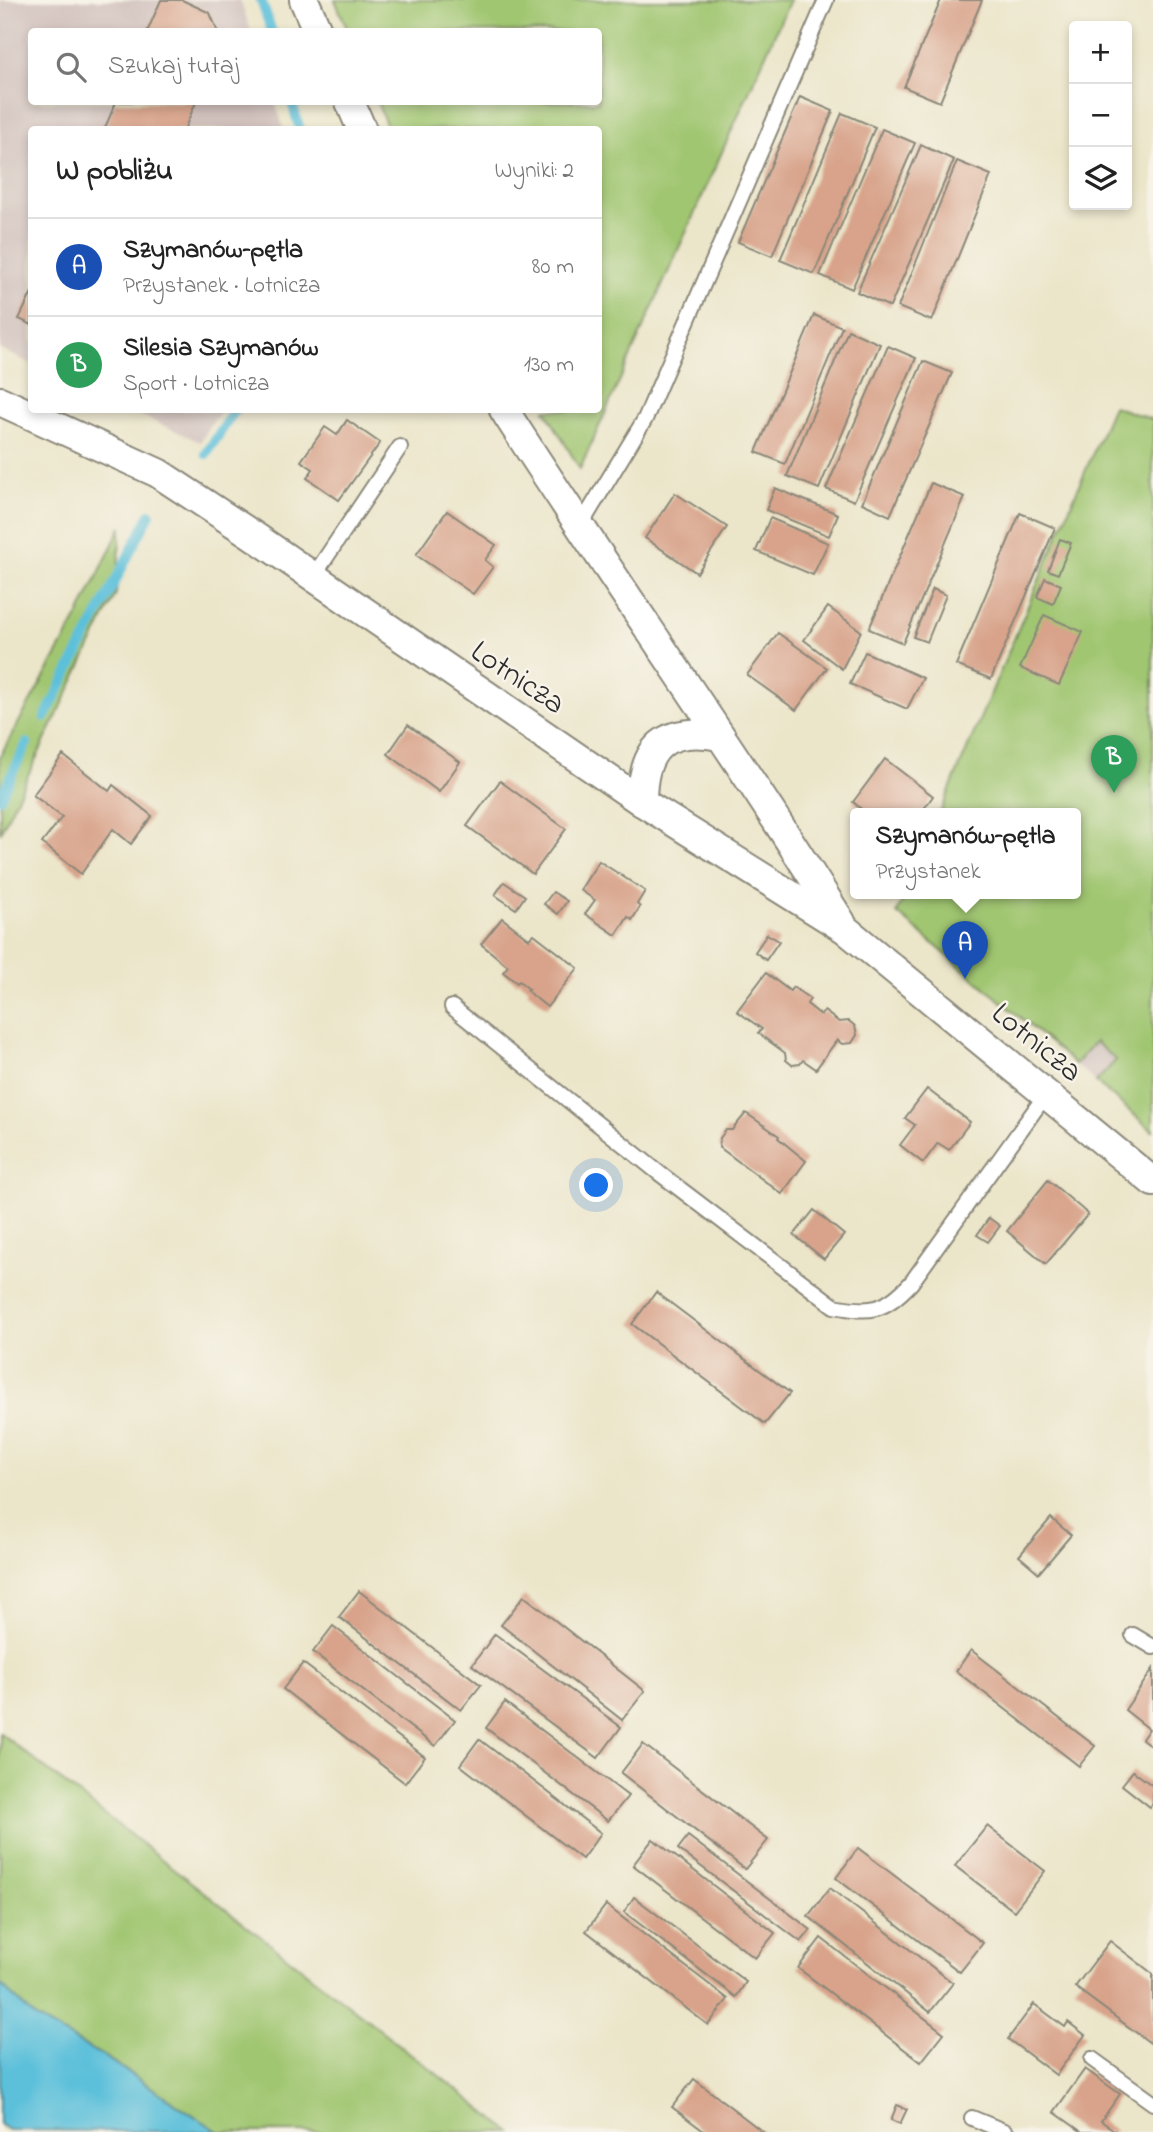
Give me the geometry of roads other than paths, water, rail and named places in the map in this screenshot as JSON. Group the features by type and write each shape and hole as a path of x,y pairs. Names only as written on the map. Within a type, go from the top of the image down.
{"street":[{"path":"304,0 316,28"},
{"path":"351,105 360,126"},
{"name":"Lotnicza","path":"0,401 158,473 642,802 845,929 1153,1182"},
{"name":"Lotnicza","path":"506,413 579,528 771,810 845,929"},
{"path":"642,802 642,780 646,762 658,747 674,736 695,732 720,736"}],"lane":[{"path":"579,528 645,419 826,0"},
{"path":"313,577 400,447"},
{"path":"452,1007 659,1173 834,1306 860,1311 894,1301 911,1283 1047,1093"},
{"path":"1133,1635 1153,1647"},
{"path":"1092,2059 1153,2103"},
{"path":"972,2118 1006,2132"}],"water":[{"path":"0,1984 36,2018 106,2058 219,2132 8,2130 0,2125"}],"waterway":[{"path":"261,0 271,28"},
{"path":"293,105 299,126"},
{"path":"206,454 233,413"},
{"path":"45,717 150,514"},
{"path":"0,798 27,743"}],"place":[{"name":"Silesia Szymanów","path":"1114,793"},
{"name":"Szymanów–pętla","path":"965,979"}]}
